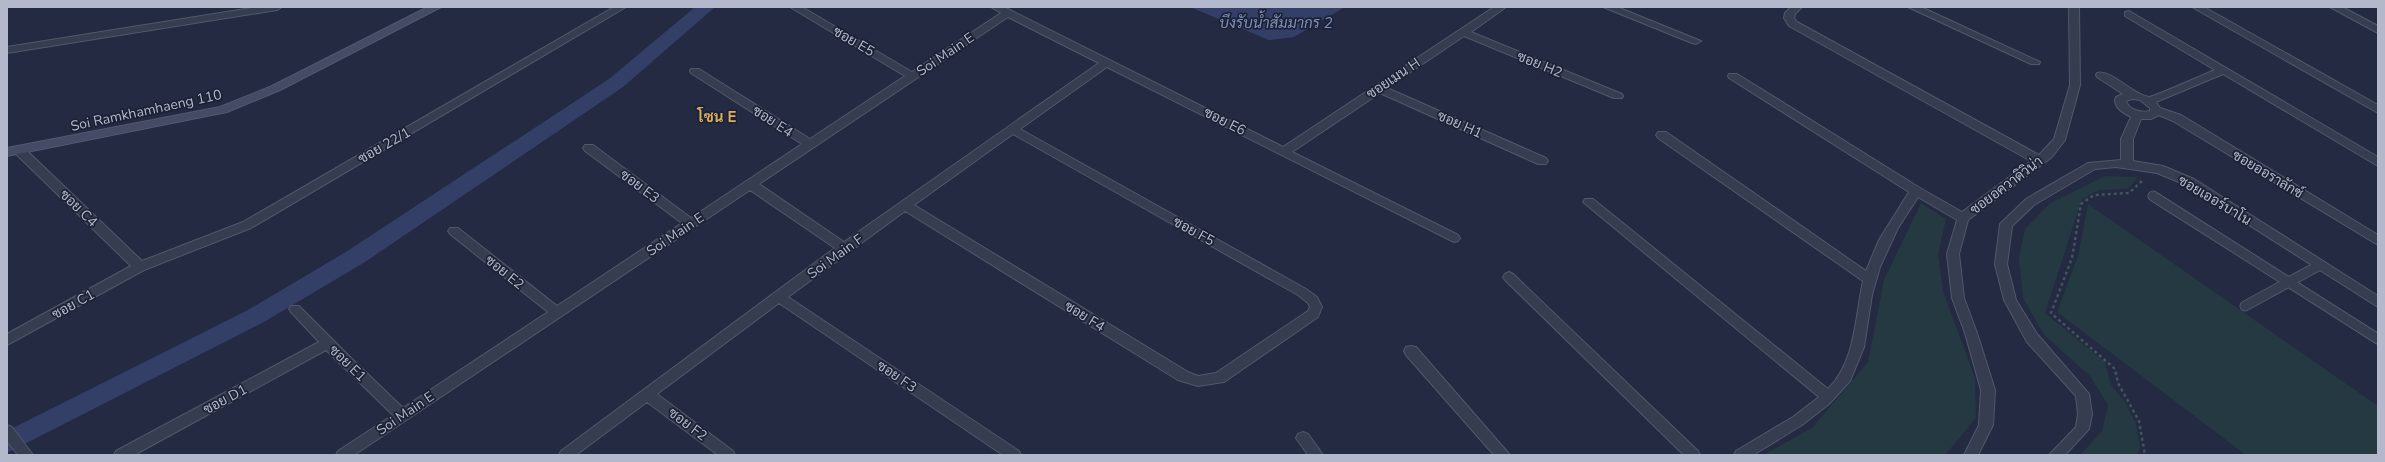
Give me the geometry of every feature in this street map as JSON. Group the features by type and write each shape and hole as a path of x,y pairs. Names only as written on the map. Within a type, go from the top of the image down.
{"street":[{"path":"7,50 277,7"},
{"name":"Soi Ramkhamhaeng 110","path":"7,152 223,110 276,88 436,7"},
{"name":"ซอย 22/1","path":"140,267 246,225 621,7"},
{"name":"ซอย E5","path":"795,7 912,76"},
{"name":"ซอย E6","path":"996,7 1285,151 1454,238"},
{"name":"ซอยเมน H","path":"1285,151 1501,7"},
{"path":"1608,7 1696,41"},
{"path":"1797,7 1790,13 1789,18 1793,24 2038,160"},
{"path":"1913,7 2035,62"},
{"name":"ซอยอควาดิวิน่า","path":"1971,455 1986,425 1988,390 1971,333 1958,298 1953,254 1963,218 2038,160 2059,140 2075,86 2074,7"},
{"path":"2197,7 2378,110"},
{"path":"2334,7 2378,30"},
{"name":"Soi Main E","path":"343,455 402,414 1008,13"},
{"path":"2128,14 2378,162"},
{"name":"ซอย H2","path":"1463,32 1618,96"},
{"name":"Soi Main F","path":"566,455 844,248 1108,62"},
{"path":"2149,101 2224,70"},
{"name":"ซอย E4","path":"695,71 810,144"},
{"path":"2101,75 2132,95 2149,101 2156,110 2148,116 2137,114 2126,109 2120,102 2122,96 2132,95"},
{"path":"1733,76 1916,191 1963,218"},
{"name":"ซอย H1","path":"1378,88 1542,161"},
{"name":"ซอยออราลักซ์","path":"2156,110 2177,118 2378,241"},
{"path":"2127,164 2127,140 2137,114"},
{"name":"ซอย F5","path":"1012,129 1313,300 1316,307 1313,314 1267,345"},
{"path":"1662,135 1870,280"},
{"name":"ซอย E3","path":"589,148 690,223"},
{"name":"ซอย C4","path":"19,150 140,267"},
{"name":"ซอยเออร์บาโน","path":"2056,455 2082,429 2084,414 2082,394 2032,338 2010,300 2002,264 2006,224 2030,202 2092,166 2116,163 2127,164 2154,169 2190,182 2378,302"},
{"path":"750,184 844,248"},
{"path":"1741,455 1818,407 1845,377 1858,348 1866,294 1882,245 1916,191"},
{"path":"1589,202 1827,396"},
{"name":"ซอย F4","path":"905,205 1183,376 1198,381 1219,378 1267,345"},
{"name":"ซอย E2","path":"454,231 556,312"},
{"name":"ซอย C1","path":"7,340 140,267"},
{"path":"1509,278 1693,455"},
{"name":"ซอย F3","path":"779,297 1014,455"},
{"name":"ซอย E1","path":"295,309 402,414"},
{"name":"ซอย D1","path":"122,455 328,343"},
{"path":"1411,351 1504,455"},
{"name":"ซอย F2","path":"647,394 728,455"},
{"path":"7,431 25,453"},
{"path":"1304,438 1316,455"}],"lane":[{"path":"2154,196 2378,339"},
{"path":"2245,306 2320,265"}],"path":[{"path":"2145,455 2145,436 2130,403 2117,385 2115,369 2051,313 2072,258 2081,204 2094,195 2129,193 2154,169"}],"shaded area":[{"path":"2105,176 2138,177 2128,189 2099,190 2082,199 2045,313 2105,362 2111,385 2126,403 2136,424 2140,447 2138,455 2080,455 2102,431 2108,405 2090,376 2044,335 2023,298 2019,258 2025,229 2050,203"},
{"path":"1921,203 1946,219 1938,254 1943,291 1975,378 1976,418 1945,455 1763,455 1812,428 1868,362 1884,280"},
{"path":"2088,204 2378,406 2378,455 2246,455 2057,312 2078,256"}],"water":[{"name":"บึงรับน้ำสัมมากร 2","path":"1190,7 1345,7 1294,37 1269,40"}],"waterway":[{"path":"7,443 256,316 357,256 616,83 706,7"}],"district":[{"name":"โซน E","path":"717,117"}]}
